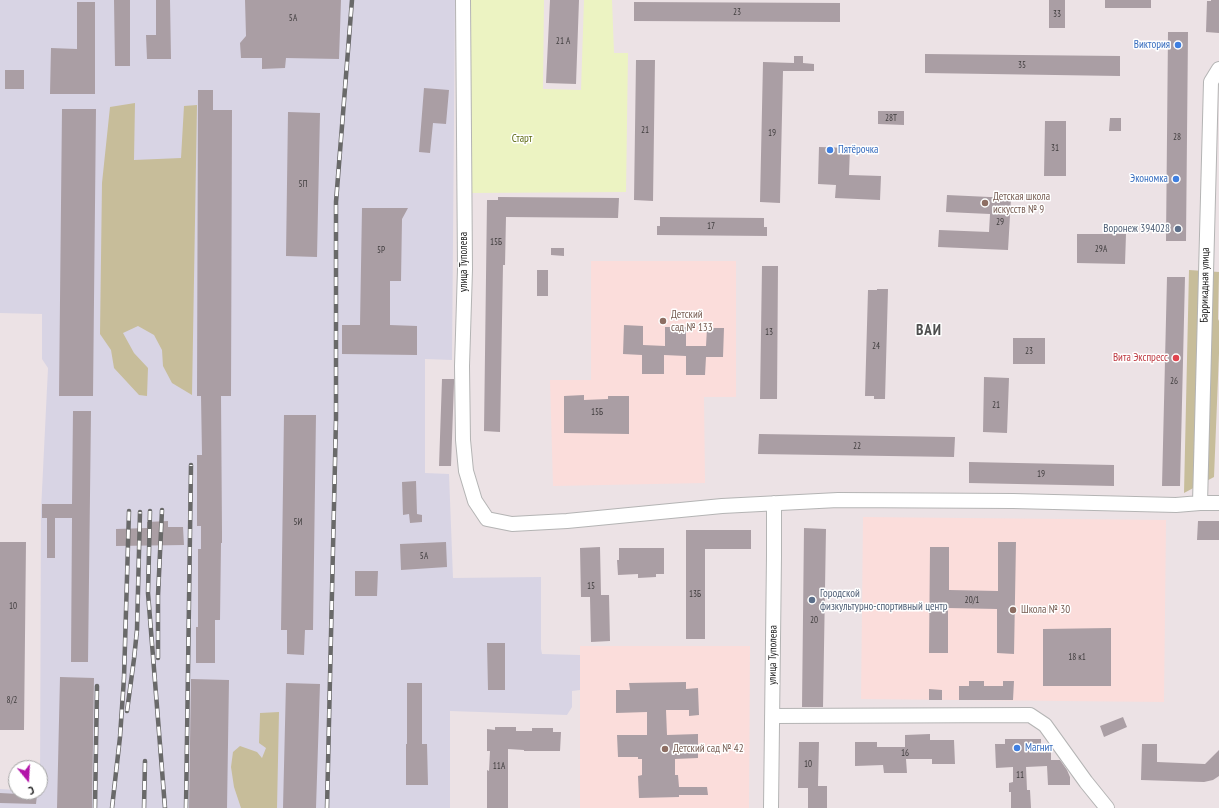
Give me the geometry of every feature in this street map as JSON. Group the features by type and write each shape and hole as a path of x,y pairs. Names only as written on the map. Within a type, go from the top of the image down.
{"street":[{"name":"улица Туполева","path":"463,0 465,269 462,366 463,440 466,471 475,501 487,519 512,524 567,521 670,510 774,503 771,808"},
{"name":"Баррикадная улица","path":"1200,503 1211,82 1219,69"},
{"path":"774,503 838,500 1176,505 1219,503"},
{"path":"772,716 1030,714 1045,725 1086,782 1107,808"}],"shaded area":[{"path":"0,0 455,0 452,360 425,359 425,473 449,474 453,578 541,577 542,654 580,655 580,690 572,691 572,707 567,715 450,711 450,808 0,808 0,789 8,790 8,800 48,800 48,760 40,760 41,511 48,368 42,359 42,314 0,313"},
{"path":"135,103 134,160 181,158 184,106 197,105 192,395 172,383 163,366 162,350 154,335 138,326 123,333 134,353 148,368 147,396 139,395 114,368 111,350 100,334 102,183 110,107"},
{"name":"Детский сад № 133","path":"591,261 736,261 736,397 704,397 705,483 553,486 550,380 591,380"},
{"path":"1189,270 1219,272 1219,353 1214,477 1184,493"},
{"name":"Школа № 30","path":"863,517 1166,520 1164,702 861,699"},
{"name":"Детский сад № 42","path":"580,646 750,646 749,808 580,808"},
{"path":"279,712 277,808 241,808 234,787 231,767 233,752 240,746 257,752 262,758 266,748 259,743 260,713"}],"green space":[{"name":"Старт","path":"469,0 544,0 543,89 581,90 584,0 612,0 614,53 628,53 626,192 467,193"}],"building":[{"path":"114,0 130,0 130,66 115,66"},
{"path":"156,0 170,0 171,59 147,59 146,35 156,35"},
{"path":"245,0 341,0 339,59 286,58 285,68 262,69 262,58 241,58 240,43 246,36"},
{"path":"550,0 579,0 576,84 546,83"},
{"path":"1049,0 1065,0 1065,28 1049,28"},
{"path":"1105,0 1151,0 1151,8 1105,8"},
{"path":"1219,0 1219,33 1206,32 1207,1"},
{"path":"77,2 95,2 95,94 50,94 51,48 77,49"},
{"path":"634,2 840,3 840,22 634,21"},
{"path":"1168,32 1188,32 1186,241 1166,241"},
{"path":"925,54 1120,56 1120,76 925,73"},
{"path":"794,56 803,56 803,63 814,64 814,71 783,71 780,203 760,202 763,62 794,63"},
{"path":"636,60 655,60 653,201 634,200"},
{"path":"5,70 24,70 24,89 5,89"},
{"path":"424,88 449,90 446,124 433,123 430,153 419,152"},
{"path":"198,90 213,90 213,110 232,110 231,396 221,396 222,543 220,620 215,620 215,663 196,663 196,627 198,627 198,549 201,549 201,526 197,526 197,455 202,455 201,396 197,396"},
{"path":"62,109 96,109 93,396 59,396"},
{"path":"878,111 904,111 904,125 878,124"},
{"path":"288,112 320,113 317,257 286,256"},
{"path":"1110,118 1121,118 1121,131 1109,131"},
{"path":"1045,121 1066,121 1066,176 1044,176"},
{"path":"819,147 850,148 849,175 881,176 880,200 835,198 836,185 818,184"},
{"path":"947,195 1011,198 1008,250 938,247 939,230 989,232 990,214 946,212"},
{"path":"498,197 619,198 618,218 506,217 505,265 503,265 500,432 484,431 487,200 498,200"},
{"path":"362,208 408,208 402,219 401,281 390,281 390,325 417,326 417,355 342,354 342,325 360,325"},
{"path":"660,217 764,218 764,227 767,227 767,236 657,235 657,226 660,226"},
{"path":"1077,234 1126,234 1125,264 1077,263"},
{"path":"551,248 564,248 564,256 551,255"},
{"path":"762,266 778,266 777,399 760,399"},
{"path":"537,270 548,270 548,296 537,296"},
{"path":"1167,277 1185,277 1180,486 1162,486"},
{"path":"888,289 885,399 874,399 874,396 865,396 868,290"},
{"path":"624,325 643,326 643,345 665,346 665,327 686,327 686,346 706,346 707,328 724,328 723,357 706,357 705,375 686,375 686,356 664,355 664,374 642,374 642,355 623,354"},
{"path":"1013,338 1045,338 1045,364 1013,364"},
{"path":"984,377 1009,378 1007,433 983,432"},
{"path":"442,379 454,379 451,466 439,466"},
{"path":"584,395 584,400 608,399 608,396 629,396 629,434 564,433 564,396"},
{"path":"73,411 91,411 88,662 71,662 72,518 55,518 55,558 47,558 47,518 42,518 42,504 72,504"},
{"path":"284,415 316,415 313,630 305,630 304,655 287,654 287,630 281,630"},
{"path":"759,434 955,437 954,457 758,454"},
{"path":"969,462 1114,465 1114,486 969,483"},
{"path":"416,481 417,514 422,515 422,522 410,523 409,514 403,515 402,482"},
{"path":"168,521 168,527 183,527 184,545 116,546 116,529 147,528 147,522"},
{"path":"1198,521 1219,521 1219,540 1197,540"},
{"path":"804,528 826,529 823,707 802,707"},
{"path":"686,530 751,530 751,549 705,549 705,639 686,639"},
{"path":"0,542 26,542 24,730 0,730"},
{"path":"446,542 447,567 401,570 400,544"},
{"path":"998,542 1016,542 1014,654 997,653 997,609 948,608 948,653 929,653 930,547 949,547 949,590 998,591"},
{"path":"600,547 601,595 609,595 610,641 591,642 590,597 581,597 580,548"},
{"path":"619,548 664,548 664,574 656,574 656,577 638,578 638,574 618,575 617,560 619,560"},
{"path":"355,571 378,571 377,596 355,596"},
{"path":"1111,628 1111,686 1043,686 1043,629"},
{"path":"487,643 505,643 505,690 488,690"},
{"path":"60,677 94,678 92,808 57,808"},
{"path":"191,679 229,680 227,808 189,808"},
{"path":"969,681 984,681 984,686 1003,686 1003,681 1014,681 1013,700 959,700 959,686 969,686"},
{"path":"686,682 686,689 698,688 699,715 689,716 689,710 666,710 667,735 698,734 698,758 675,759 675,775 678,775 679,787 707,787 708,795 679,795 679,797 639,798 638,776 642,775 642,759 638,759 638,757 618,757 617,735 647,735 647,712 616,713 616,690 630,690 629,683"},
{"path":"286,683 320,684 316,808 283,808"},
{"path":"407,683 422,683 422,744 427,744 428,785 406,785"},
{"path":"929,689 942,690 942,700 929,700"},
{"path":"1123,717 1127,727 1104,737 1100,726"},
{"path":"495,727 516,727 516,731 532,731 532,728 553,728 553,732 561,732 560,751 524,751 508,749 508,808 487,808 487,770 489,771 490,751 487,751 487,729 495,730"},
{"path":"930,734 930,740 954,740 955,764 932,764 932,759 906,759 907,773 884,773 883,765 855,766 855,742 877,742 877,747 905,747 905,735"},
{"path":"1005,739 1041,739 1041,744 1048,744 1051,748 1051,760 1060,760 1067,770 1070,777 1070,785 1048,785 1047,766 1026,767 1027,790 1030,790 1031,808 1011,808 1011,792 1009,792 1009,783 1013,782 1013,767 996,768 995,744 1005,744"},
{"path":"799,742 819,742 818,786 827,786 827,808 808,808 808,788 798,788"},
{"path":"1142,744 1157,744 1157,762 1205,764 1219,750 1219,776 1213,780 1204,782 1141,780"},
{"path":"0,793 8,793 8,800 36,800 36,804 0,803"}],"railway":[{"path":"327,808 336,419 336,202 352,0"},
{"path":"186,808 191,465"},
{"path":"158,658 158,596 162,510"},
{"path":"112,808 120,737 124,678 129,511"},
{"path":"150,511 148,593 165,808"},
{"path":"127,711 137,630 140,512"},
{"path":"95,808 97,686"},
{"path":"144,808 145,761"}],"place":[{"name":"Виктория","path":"1178,45"},
{"name":"Пятёрочка","path":"830,150"},
{"name":"Экономка","path":"1176,179"},
{"name":"Детская школа искусств № 9","path":"985,203"},
{"name":"Воронеж 394028","path":"1178,229"},
{"name":"Детский сад № 133","path":"663,321"},
{"name":"Вита Экспресс","path":"1176,358"},
{"name":"Городской физкультурно-спортивный центр","path":"812,600"},
{"name":"Школа № 30","path":"1013,610"},
{"name":"Магнит","path":"1017,748"},
{"name":"Детский сад № 42","path":"665,749"}],"district":[{"name":"ВАИ","path":"929,331"}]}
